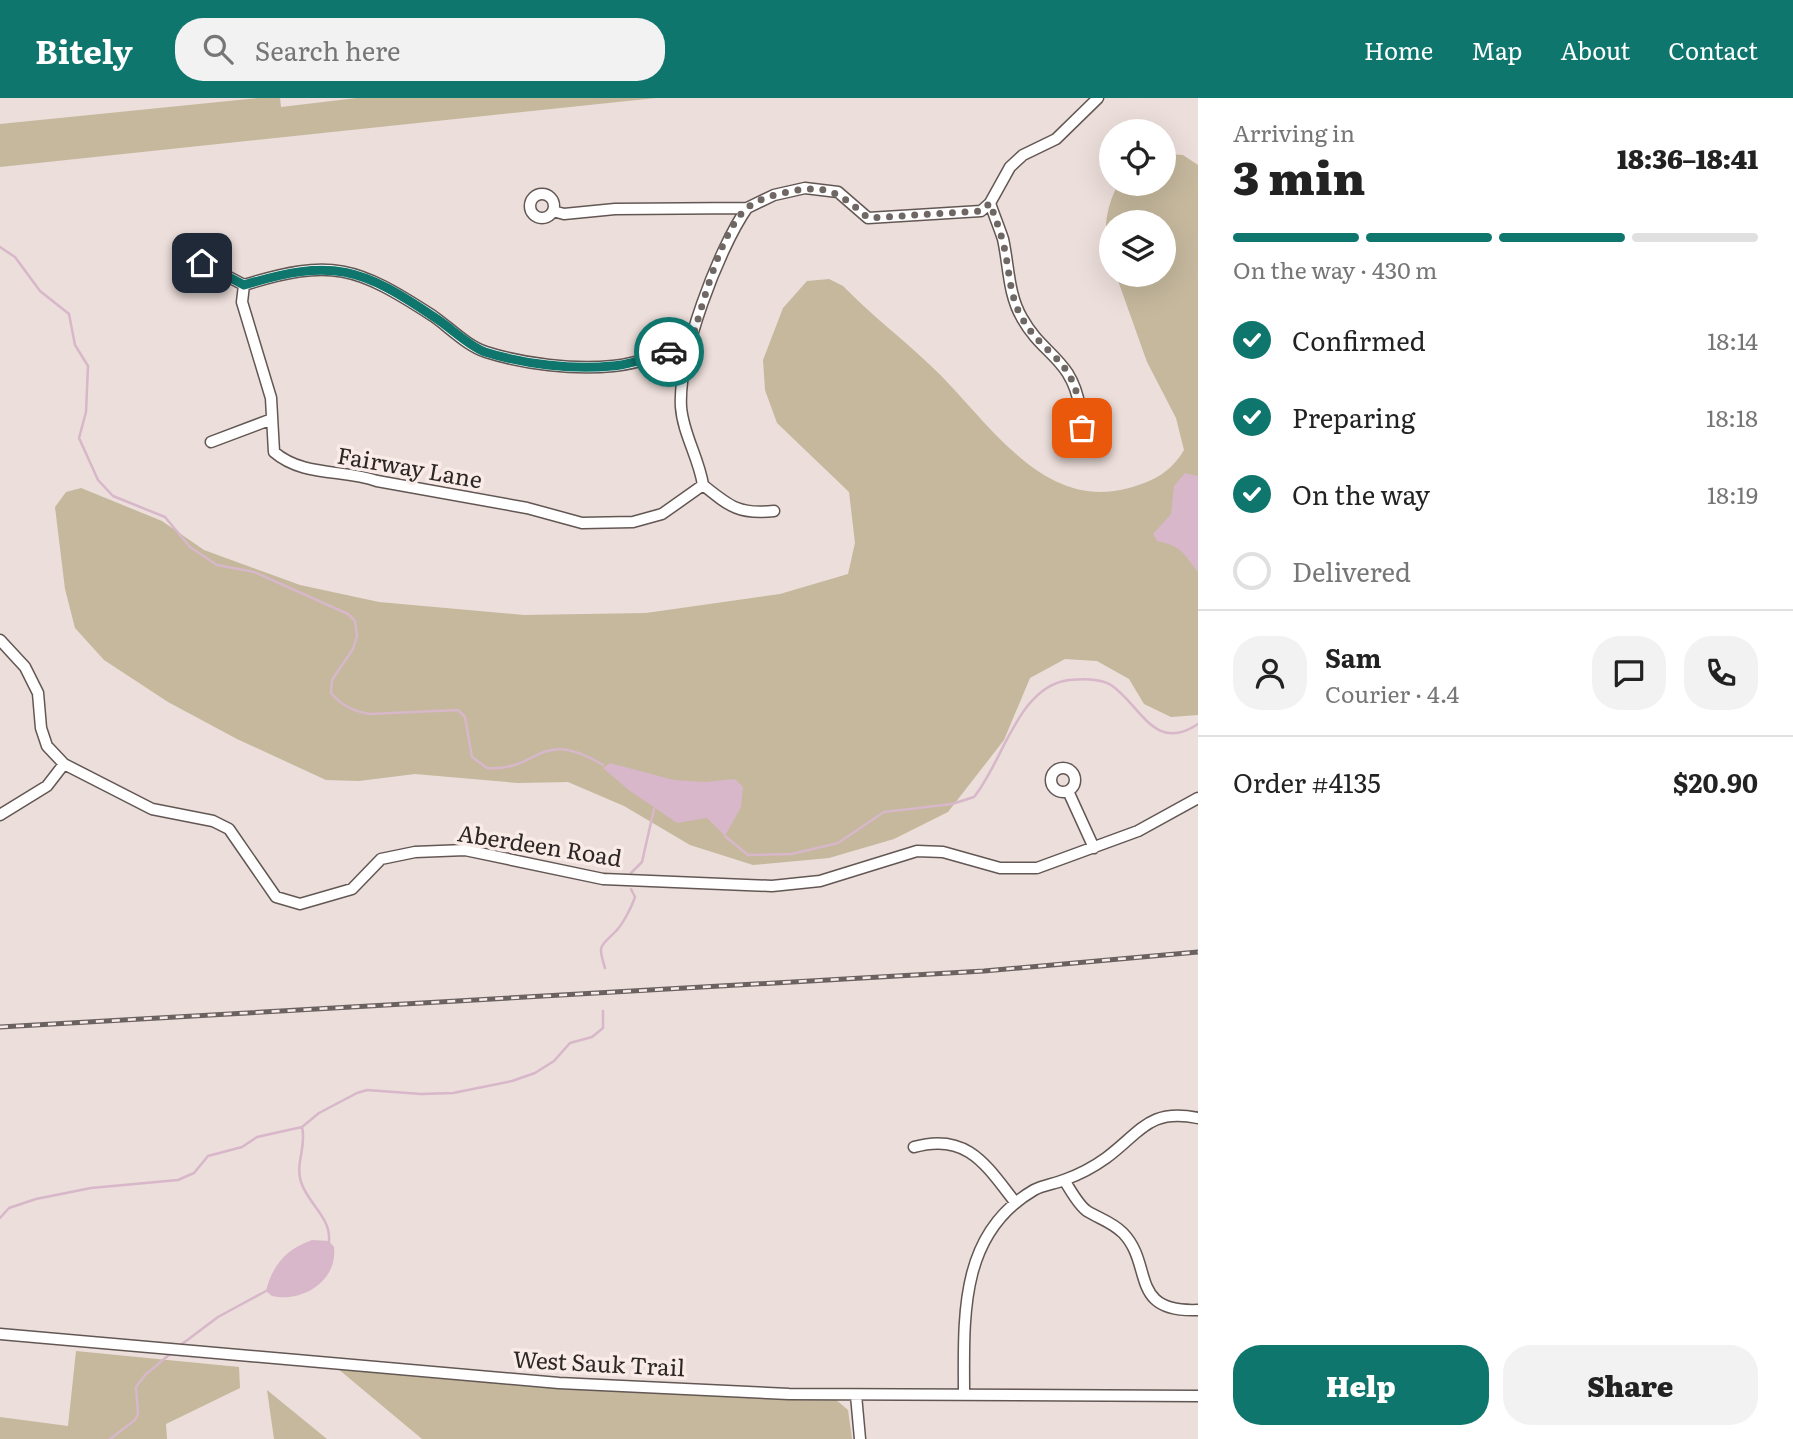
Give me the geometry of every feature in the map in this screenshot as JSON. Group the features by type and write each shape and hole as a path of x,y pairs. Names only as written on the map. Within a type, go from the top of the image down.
{"street":[{"path":"553,211 564,214 615,209 747,208 774,194 805,188 838,192 868,218 981,211 990,203 1010,167 1023,155 1056,139 1098,98"},
{"path":"990,203 1002,239 1015,304 1023,321 1068,370 1076,384 1080,408"},
{"path":"747,208 718,258 690,346 681,406 703,485 731,508 753,513 774,511"},
{"path":"181,252 244,285 286,272 350,271 373,280 483,351 521,360 613,366 690,346"},
{"name":"Fairway Lane","path":"244,285 242,302 271,398 274,452 286,463 302,468 353,473 377,481 527,508 582,523 633,522 662,514 703,485"},
{"path":"211,442 272,419"},
{"name":"Aberdeen Road","path":"0,640 25,667 38,692 41,728 47,746 64,764 152,809 212,821 229,829 276,897 300,904 352,889 381,859 415,852 465,850 603,879 772,886 820,881 917,851 943,852 1000,868 1037,868 1138,831 1198,798"},
{"path":"0,815 47,786 64,764"},
{"path":"1068,791 1094,848"},
{"path":"964,1395 964,1318 970,1275 988,1235 1015,1202 1037,1188 1064,1180 1106,1158 1136,1129 1155,1118 1183,1115 1198,1118"},
{"path":"914,1147 932,1142 961,1145 982,1161 1015,1202"},
{"path":"1064,1180 1084,1209 1106,1219 1125,1235 1135,1253 1145,1288 1158,1302 1180,1311 1198,1310"},
{"name":"West Sauk Trail","path":"0,1334 559,1383 856,1395 1198,1395"},
{"path":"856,1395 860,1439"}],"shaded area":[{"path":"280,98 281,107 357,98 656,98 0,167 0,124"},
{"path":"1176,155 1183,155 1198,165 1198,715 1171,717 1144,704 1129,679 1097,661 1065,659 1030,678 1004,740 948,812 894,839 829,858 753,865 690,845 624,806 568,782 518,783 415,774 359,781 326,780 237,739 168,702 104,660 75,628 65,589 55,507 66,492 81,488 162,521 204,550 300,585 379,602 524,615 646,613 780,594 848,574 855,543 849,492 777,423 765,390 763,360 783,308 807,281 829,279 843,286 931,366 1018,456 1042,474 1069,487 1097,492 1129,488 1146,482 1167,470 1184,450 1176,418 1147,362 1120,287 1176,287 1176,210 1109,210 1113,196 1176,196"},
{"path":"1185,473 1198,476 1198,572 1181,551 1157,541 1153,534 1171,514 1174,486"},
{"path":"610,763 674,780 705,782 735,779 743,787 741,807 725,836 707,818 677,823 630,791 603,768"},
{"path":"312,1240 329,1241 334,1247 334,1259 324,1279 306,1293 272,1296 266,1291 276,1266 295,1248"},
{"path":"76,1351 239,1367 240,1388 166,1424 167,1439 0,1439 0,1417 68,1426"},
{"path":"337,1368 835,1399 848,1410 852,1439 422,1439"},
{"path":"267,1390 327,1439 274,1439"}],"waterway":[{"path":"0,247 15,257 40,291 69,314 75,345 88,366 86,412 79,438 98,480 113,496 165,517 190,547 217,565 254,572 348,614 355,621 357,636 353,649 332,680 331,693 339,701 354,710 370,714 458,710 465,717 472,757 487,768 518,764 552,750 582,754 603,765"},
{"path":"725,836 748,855 792,854 838,843 884,812 952,804 974,797 1024,710 1051,685 1069,680 1096,680 1111,685 1159,730 1183,732 1198,724"},
{"path":"631,873 642,862 654,809"},
{"path":"605,968 602,946 619,928 630,910 635,897 631,889"},
{"path":"0,1218 9,1208 36,1199 91,1188 178,1180 194,1173 208,1156 242,1147 257,1137 302,1127 319,1113 367,1090 421,1094 453,1093 512,1081 535,1073 554,1061 570,1043 592,1037 603,1028 603,1011"},
{"path":"302,1127 299,1168 301,1182 323,1218 329,1232 329,1241"},
{"path":"182,1344 218,1317 266,1291"},
{"path":"110,1439 135,1420 138,1414 136,1387 145,1375 170,1354"}],"railway":[{"path":"0,1027 984,971 1198,952"}],"way so far":[{"path":"669,352 690,346 718,258 734,226 747,208 774,194 805,188 838,192 868,218 981,211 990,203 1002,239 1015,304 1023,321 1068,370 1076,384 1080,408 1074,411 1071,417 1075,426 1082,428"}],"route":[{"path":"202,263 244,285 286,272 320,269 350,271 373,280 483,351 521,360 560,365 613,366 669,352"}]}
